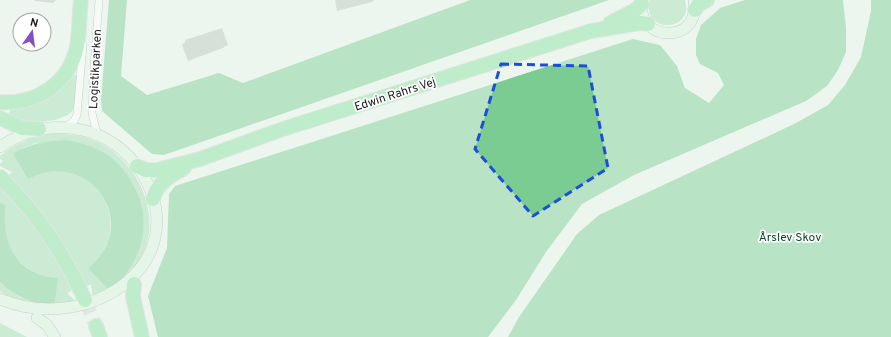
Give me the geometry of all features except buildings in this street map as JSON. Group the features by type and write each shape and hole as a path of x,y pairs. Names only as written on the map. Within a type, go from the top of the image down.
{"highway":[{"path":"0,102 18,102 40,96 62,78 70,65 77,46 81,0"},
{"path":"694,5 698,5 707,0"},
{"path":"591,31 637,10 642,2"},
{"path":"591,31 640,23 648,24"},
{"name":"Edwin Rahrs Vej","path":"200,159 280,130 591,31"},
{"path":"0,118 22,128 38,129"},
{"path":"137,166 146,170 157,170 200,159"},
{"path":"153,199 157,188 161,183 171,175 200,159"},
{"path":"0,177 26,205 45,230 64,260 85,300"},
{"path":"134,284 133,297 142,337"}],"street":[{"name":"Logistikparken","path":"65,127 74,121 78,106 86,0"},
{"name":"Logistikparken","path":"99,0 92,113 96,130 100,136"},
{"path":"642,2 643,14 651,28 666,34 676,33 684,29 690,22 694,5"},
{"path":"0,147 18,136 38,129 65,127 100,136 123,151 137,166 148,185 153,199 156,219 154,240 147,263 134,284 128,292 112,304"},
{"path":"0,299 17,310 35,316 55,320"},
{"path":"35,316 47,325 55,337"}],"highlighted area":[{"path":"501,64 588,66 608,168 533,216 475,149"}],"green space":[{"path":"109,0 127,0 121,76 147,95 219,73 243,83 470,0 609,0 164,155 152,154 102,111 101,100"},
{"path":"650,0 685,0 686,11 682,19 676,23 668,25 659,24 653,19 649,11"},
{"path":"745,0 843,0 846,28 846,52 838,70 827,86 806,101 634,175 582,204 546,252 516,300 488,337 158,337 148,296 167,248 169,194 175,186 633,39 660,45 677,66 685,88 709,103 724,85 718,73 700,64 696,55 696,39 701,25 720,8"},
{"name":"Årslev Skov","path":"871,0 891,0 891,337 508,337 519,317 577,234 599,215 794,124 828,105 845,85 861,57 871,11"},
{"path":"72,74 77,76 75,107 68,115 55,120 28,124 8,114 12,108 32,104 53,94"},
{"path":"47,134 67,134 88,138 100,143 113,152 135,175 147,205 150,220 149,236 134,274 93,300 91,284 86,287 8,176 12,172 0,166 3,161 0,159 0,156 5,152 22,142","holes":["36,143 109,157 116,161 128,176 141,203 144,217 143,231 141,244 136,257 119,283 88,268 101,255 109,238 110,226 106,202 91,183 81,176 60,171 43,172 35,175 13,153"]},
{"path":"67,140 94,148 115,160 128,176 137,191 142,206 144,222 143,237 138,252 132,266 110,291 88,268 104,250 111,231 110,212 102,195 89,181 71,173 51,172 28,179 13,153 39,143"},
{"path":"3,185 23,208 76,289 67,293 80,305 73,306 74,312 51,313 10,298 0,291 0,282 19,297 34,303 49,277 37,273 27,267 18,260 12,252 5,231 6,206 0,202 0,188"},
{"path":"0,202 6,206 6,233 9,245 15,256 22,264 32,271 44,276 58,278 54,307 25,299 6,288 0,282"},
{"path":"0,323 27,337 0,337"}],"tunnel":[{"path":"85,300 96,326"}]}
